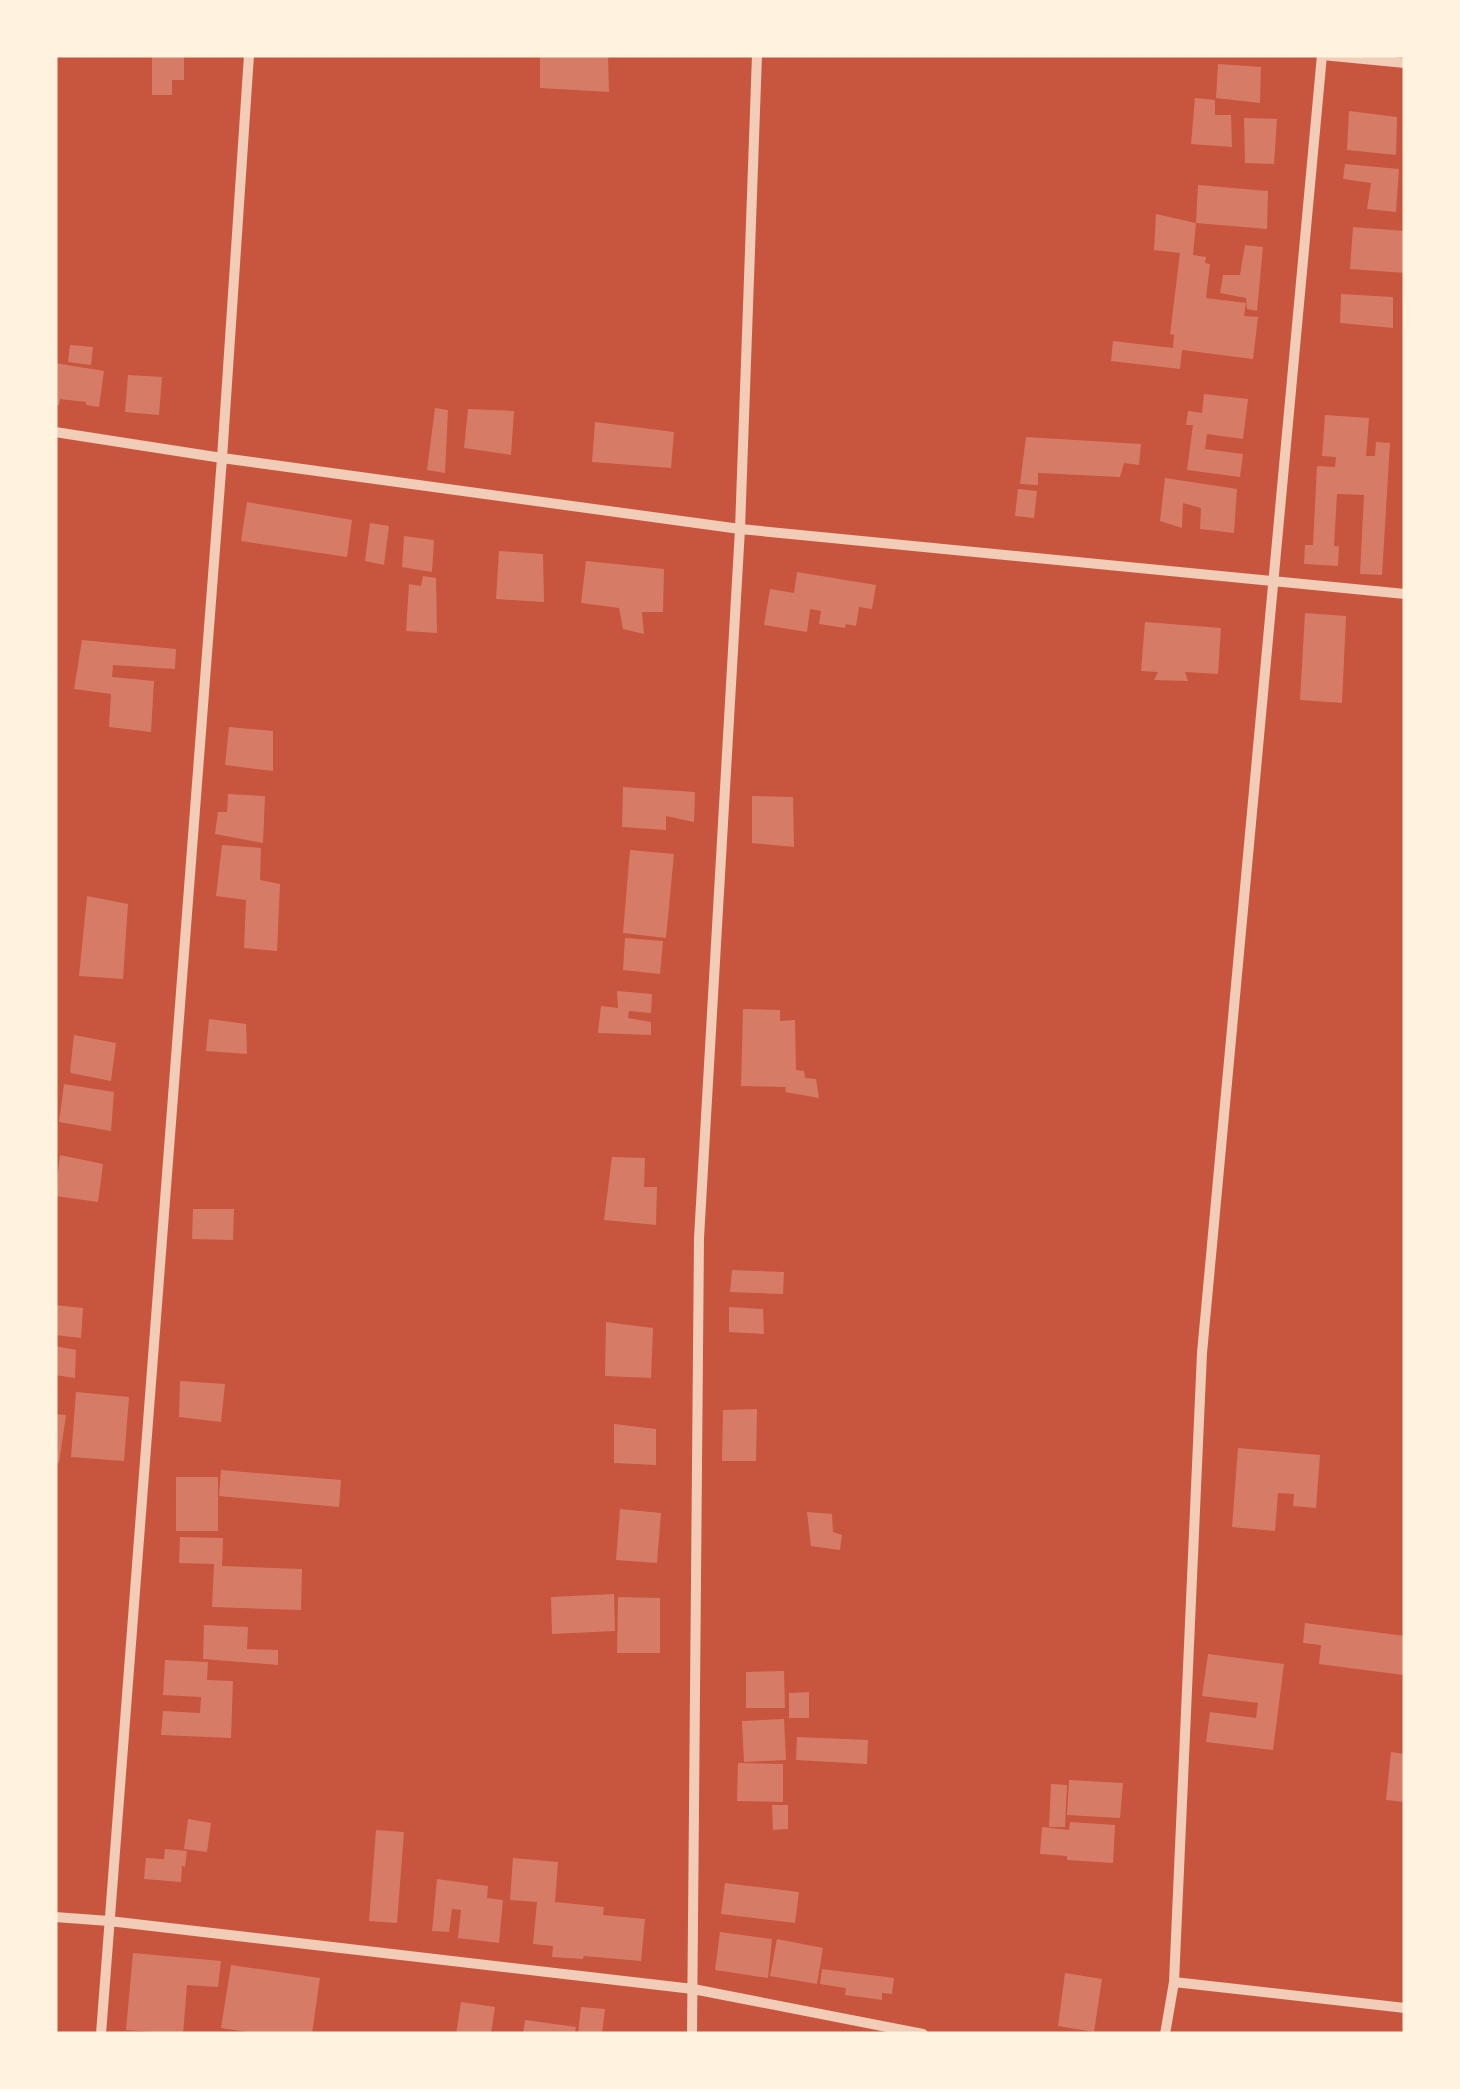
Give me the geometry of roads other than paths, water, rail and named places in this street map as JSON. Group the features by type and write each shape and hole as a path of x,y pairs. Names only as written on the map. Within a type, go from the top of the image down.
{"street":[{"path":"101,2034 222,458 249,55"},
{"path":"692,2034 699,1238 740,529 757,55"},
{"path":"1165,2034 1174,1982 1202,1352 1322,55 1405,63"},
{"path":"55,432 740,529 1405,594"},
{"path":"55,1917 693,1989 923,2034"},
{"path":"1174,1982 1405,2008"}]}
